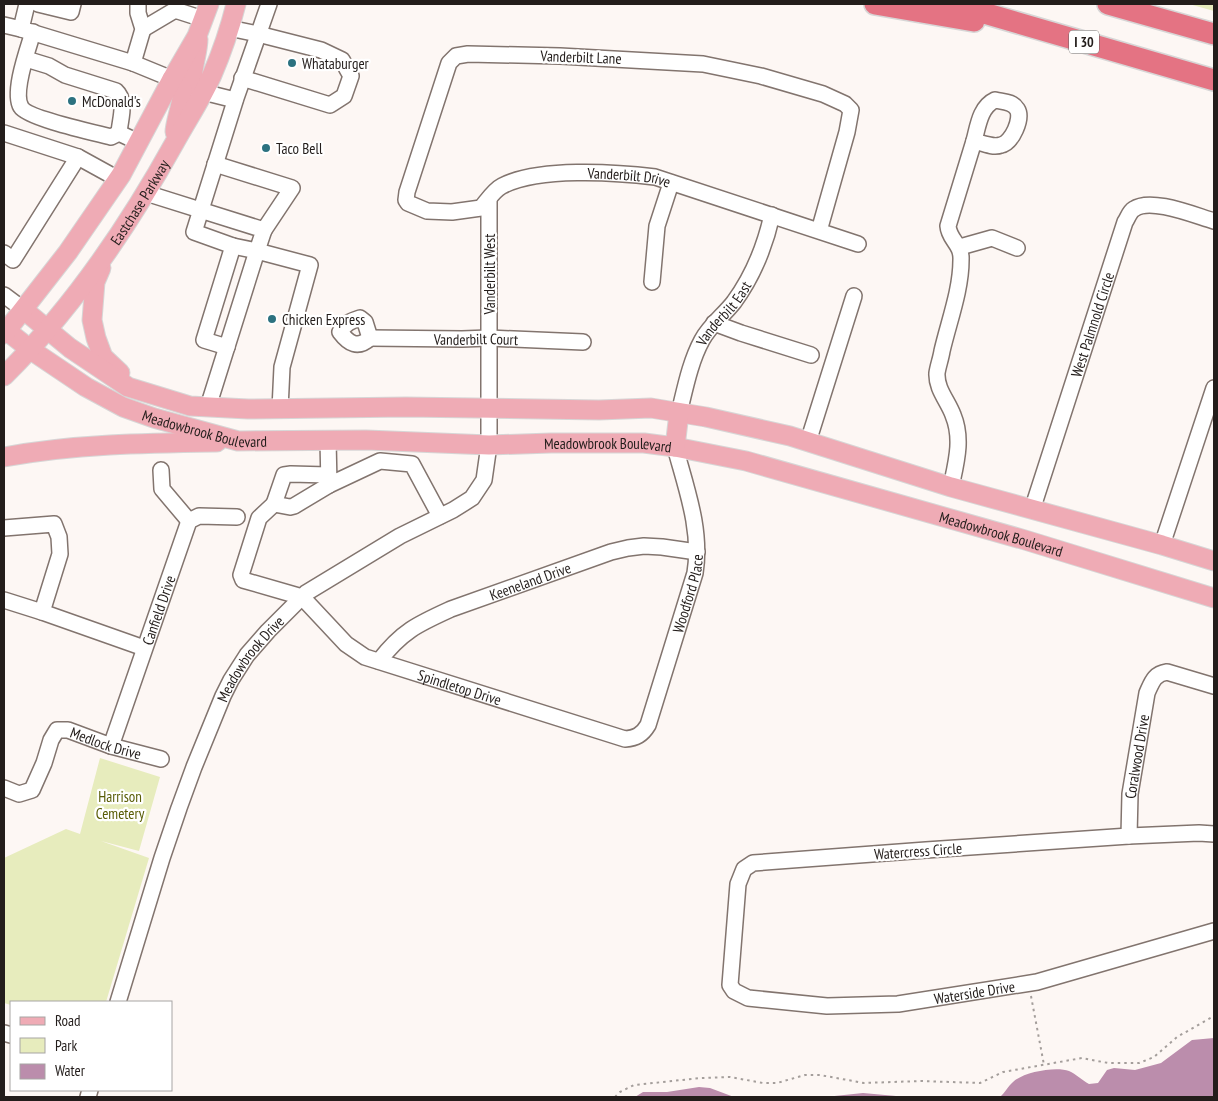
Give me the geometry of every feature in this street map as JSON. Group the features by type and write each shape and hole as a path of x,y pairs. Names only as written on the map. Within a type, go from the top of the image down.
{"highway":[{"path":"876,4 1074,39"},
{"name":"I 30","path":"953,4 1214,80"},
{"path":"1108,4 1214,34"}],"main road":[{"name":"Eastchase Parkway","path":"4,376 31,350 88,278 112,247 146,193 212,76 236,4"},
{"name":"Eastchase Parkway","path":"5,331 24,310 68,252 118,179 203,20"},
{"path":"203,20 193,80 203,92"},
{"path":"172,79 180,85 182,91 175,125 176,141"},
{"path":"112,247 95,282 92,323 104,357 139,391"},
{"name":"Meadowbrook Boulevard","path":"24,310 70,348 128,387 190,406 280,409 406,407 600,410 651,408 734,423 808,442 950,487 1214,561"},
{"name":"Meadowbrook Boulevard","path":"5,331 86,387 123,407 154,418 238,441 366,440 489,445 644,443 675,447 746,461 1025,540 1214,598"},
{"path":"675,447 679,413"},
{"path":"4,457 29,452 132,444 238,441"},
{"path":"1025,540 1032,510"}],"street":[{"path":"27,4 25,63 18,98 21,108 26,113 138,142"},
{"path":"38,4 71,12 73,4"},
{"path":"133,63 143,29 138,12 138,4"},
{"path":"269,4 242,78 194,232 233,246 310,265 282,367 280,409"},
{"path":"143,29 175,10 203,20"},
{"path":"4,25 27,30 133,63 172,79"},
{"path":"229,28 321,50 342,60 351,76 344,96 330,105 242,78"},
{"name":"Vanderbilt Lane","path":"406,200 449,63 456,56 468,54 560,56 703,64 761,76 822,94 845,104 851,110 848,132 819,231"},
{"path":"25,63 49,66 64,75 116,91 120,95 122,107 115,135"},
{"path":"203,92 235,100"},
{"path":"4,133 78,157 118,179"},
{"path":"950,487 959,452 957,430 954,416 938,386 937,373 953,311 961,260 960,247 949,235 948,226 974,141"},
{"path":"4,253 13,260 78,157"},
{"path":"208,407 264,230 292,188 215,164"},
{"name":"Vanderbilt Drive","path":"406,200 408,204 427,211 452,212 481,208 500,186 526,177 604,172 655,177 858,244"},
{"path":"652,282 657,226 671,182"},
{"path":"146,193 264,230"},
{"name":"Vanderbilt West","path":"489,199 489,409"},
{"name":"West Palmnold Circle","path":"1032,510 1125,222 1130,213 1135,208 1145,205 1168,207 1208,220"},
{"name":"Vanderbilt East","path":"679,413 686,382 701,341 714,323 733,304 745,286 762,251 772,215"},
{"path":"960,247 992,238 1017,248"},
{"path":"227,347 204,340 233,246"},
{"path":"4,294 24,310"},
{"path":"808,442 854,296"},
{"path":"714,323 811,355"},
{"name":"Vanderbilt Court","path":"370,338 489,338 583,342"},
{"path":"1162,545 1214,388"},
{"name":"Meadowbrook Drive","path":"118,1001 168,841 194,767 222,696 231,680 268,631 302,597 400,536 472,498 484,480 489,445 489,409"},
{"path":"328,440 328,480"},
{"name":"Woodford Place","path":"638,736 644,732 648,725 695,573 698,552 692,507 675,447"},
{"path":"274,504 290,507 328,480 380,462 412,464 440,516"},
{"path":"161,470 162,489 189,521 199,516 237,516"},
{"path":"302,597 241,578 259,518 274,504 284,475 291,474 328,480"},
{"name":"Canfield Drive","path":"111,746 189,521"},
{"path":"4,528 54,524 59,537 60,554 42,612"},
{"name":"Keeneland Drive","path":"379,661 401,635 437,615 610,552 644,546 698,552"},
{"name":"Spindletop Drive","path":"302,597 346,644 365,657 625,739 638,736"},
{"path":"4,600 144,648"},
{"name":"Coralwood Drive","path":"1129,836 1130,794 1147,693 1153,679 1160,673 1167,672 1214,686"},
{"name":"Medlock Drive","path":"4,788 19,794 32,790 44,763 51,740 57,730 68,730 111,746 161,759"},
{"name":"Watercress Circle","path":"732,988 730,985 738,884 744,869 753,864 1129,836 1214,834"},
{"name":"Waterside Drive","path":"732,988 748,998 827,1006 898,1004 1028,984 1214,931"}],"path":[{"path":"1028,984 1044,1065"},
{"path":"615,1097 620,1092 634,1085 701,1078 730,1078 763,1084 777,1083 806,1075 820,1075 864,1083 921,1081 980,1083 1004,1072 1082,1058 1108,1063 1138,1063 1154,1056 1177,1037 1214,1016"}],"green space":[{"path":"1189,4 1214,4 1214,11"},
{"name":"Harrison Cemetery","path":"100,758 160,777 139,851 101,841 149,858 106,1001 10,1001 10,1005 4,1003 4,858 66,829 80,834"}],"water":[{"path":"1214,1038 1214,1097 1000,1097 1013,1082 1024,1075 1056,1069 1072,1072 1089,1084 1098,1083 1107,1070 1114,1068 1135,1070 1161,1063 1192,1040"},
{"path":"699,1087 710,1088 734,1097 635,1097 643,1092 667,1092"},
{"path":"863,1093 907,1097 825,1097"}],"place":[{"name":"Whataburger","path":"292,63"},
{"name":"McDonald's","path":"72,101"},
{"name":"Taco Bell","path":"266,148"},
{"name":"Chicken Express","path":"272,319"}]}
